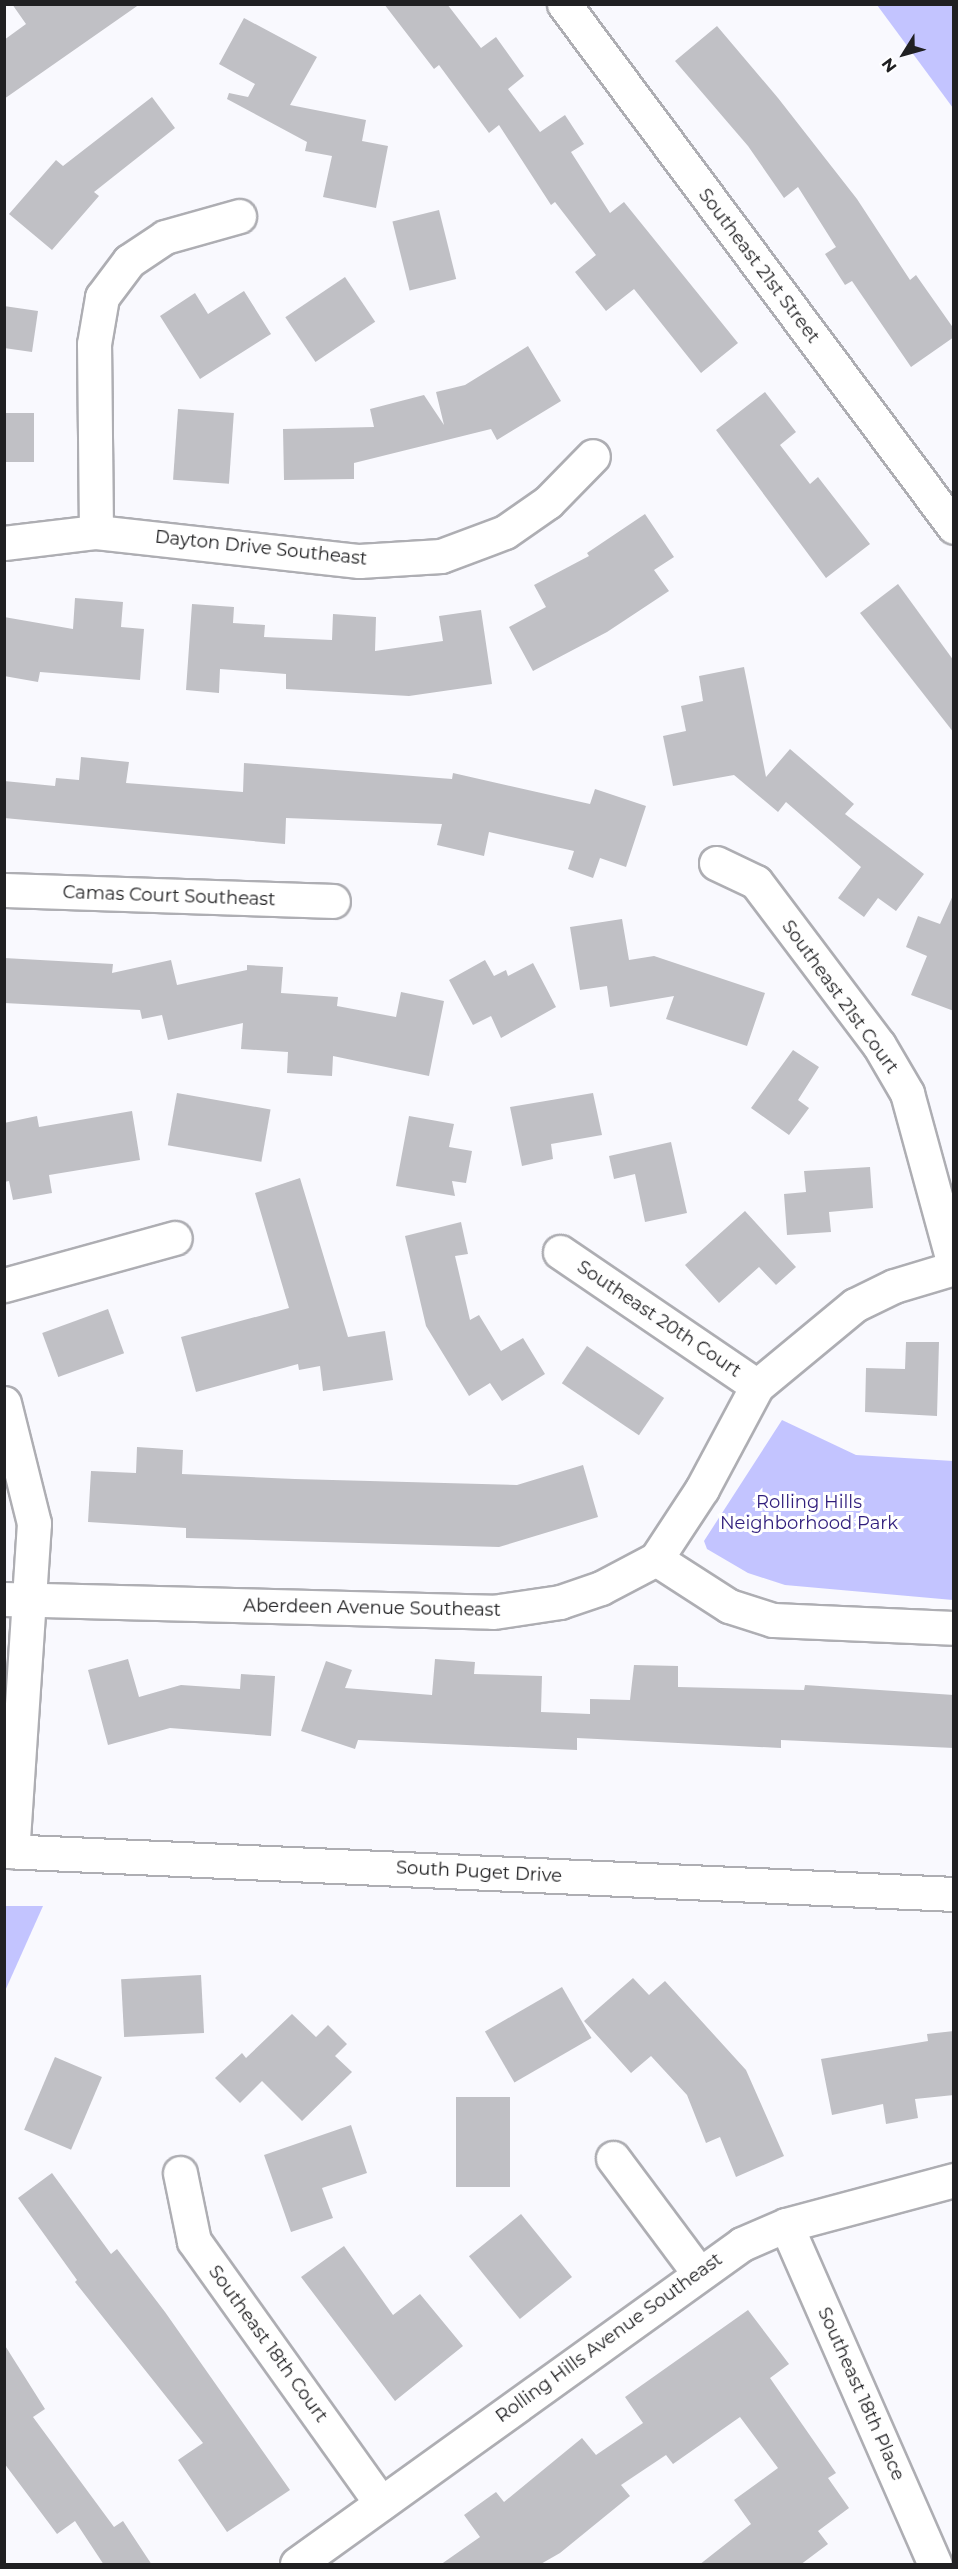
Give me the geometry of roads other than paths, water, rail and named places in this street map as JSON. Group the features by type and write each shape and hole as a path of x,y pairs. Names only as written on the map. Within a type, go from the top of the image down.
{"street":[{"name":"Southeast 21st Street","path":"564,4 954,527"},
{"path":"96,532 94,344 102,297 129,261 165,237 239,216"},
{"name":"Dayton Drive Southeast","path":"4,543 96,532 359,561 441,556 505,532 548,501 593,456"},
{"name":"Southeast 21st Court","path":"716,863 756,882 891,1064 907,1093 954,1267"},
{"name":"Camas Court Southeast","path":"4,890 333,901"},
{"path":"4,1285 175,1238"},
{"name":"Southeast 20th Court","path":"560,1252 757,1386"},
{"name":"Aberdeen Avenue Southeast","path":"16,1599 493,1612 560,1602 601,1588 656,1559 702,1489 757,1386 855,1305 894,1286 954,1267"},
{"path":"4,1403 34,1522 16,1599 8,1851"},
{"path":"656,1559 729,1606 773,1620 954,1628"},
{"name":"South Puget Drive","path":"8,1851 954,1894"},
{"path":"613,2158 698,2272"},
{"name":"Southeast 18th Court","path":"180,2173 194,2241 381,2503"},
{"name":"Rolling Hills Avenue Southeast","path":"297,2565 698,2272 742,2244 786,2224 954,2180"},
{"name":"Southeast 18th Place","path":"786,2224 924,2559"}],"park label":[{"name":"Rolling Hills Neighborhood Park","path":"809,1513"}]}
